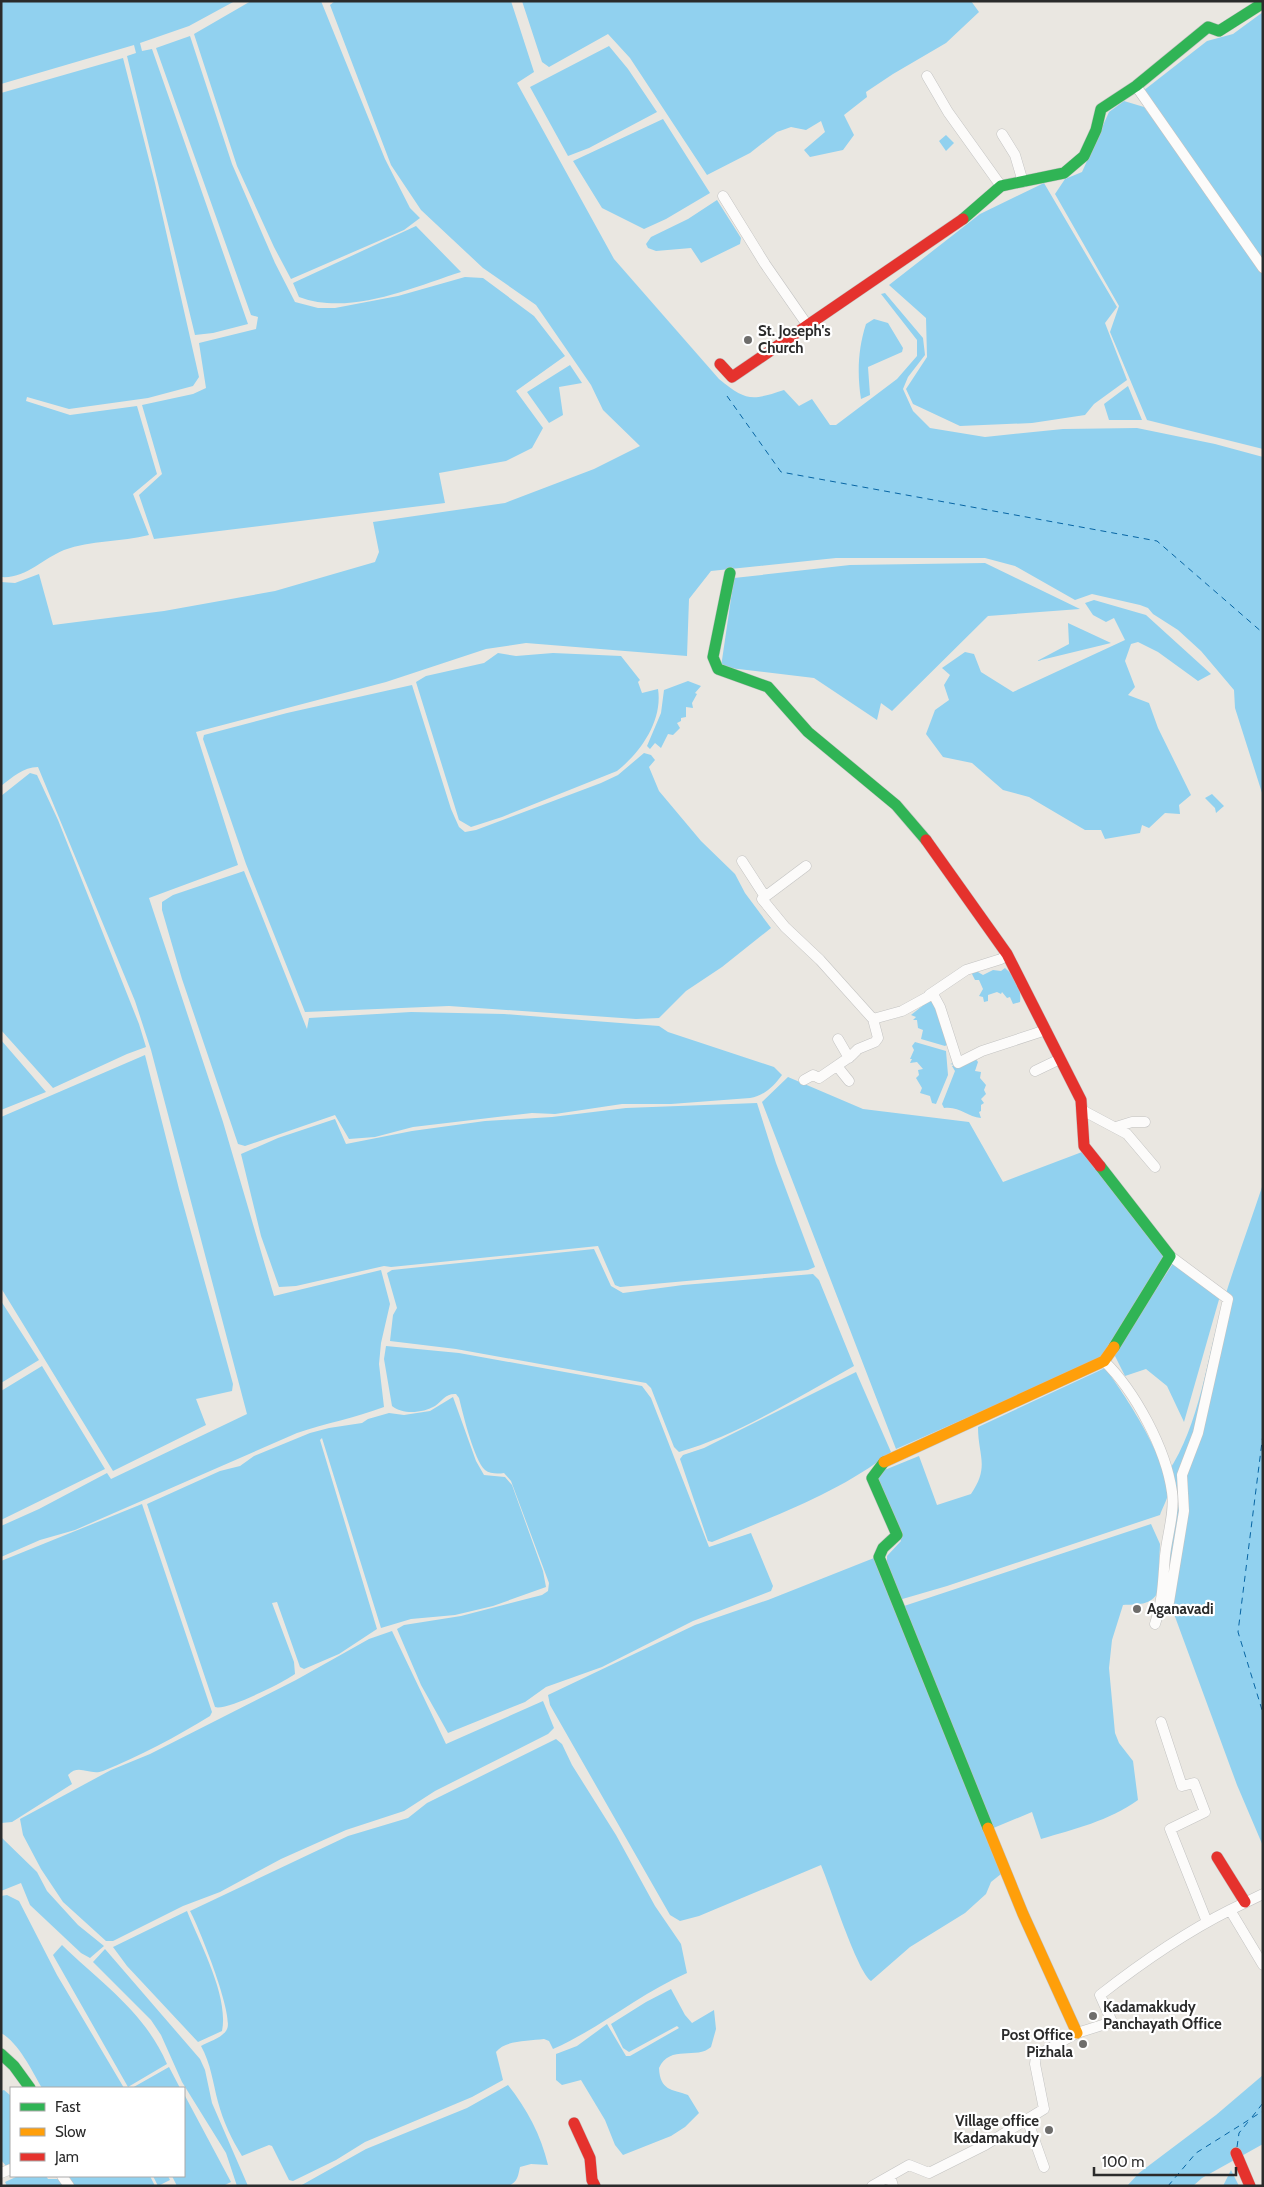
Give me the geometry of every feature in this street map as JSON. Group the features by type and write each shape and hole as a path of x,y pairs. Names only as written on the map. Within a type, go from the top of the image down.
{"street":[{"path":"720,364 732,377 744,370 963,219 999,188 1064,173 1084,156 1096,130 1101,109 1136,86 1208,27 1219,31 1263,3"},
{"path":"927,76 948,112 999,188"},
{"path":"1136,86 1263,268"},
{"path":"942,112 999,188"},
{"path":"1002,134 1015,155 1023,182"},
{"path":"723,196 765,264 808,326"},
{"path":"730,573 713,657 718,669 768,687 808,732 896,805 932,848 1008,954 1081,1100 1084,1146 1170,1256 1228,1299 1198,1433 1182,1474 1184,1511 1169,1602"},
{"path":"742,861 764,895"},
{"path":"804,1080 814,1075 819,1078 849,1058 858,1048 875,1042 878,1038 873,1019 820,960 785,927 762,899 764,895 806,866"},
{"path":"873,1019 902,1011 966,970 1001,959 1008,954"},
{"path":"929,995 933,994 936,998 958,1063 990,1048 1046,1030"},
{"path":"838,1039 849,1058"},
{"path":"1035,1071 1060,1059"},
{"path":"837,1066 849,1081"},
{"path":"1082,1110 1116,1127 1136,1142 1155,1167"},
{"path":"1116,1127 1132,1122 1145,1122"},
{"path":"1077,2033 1023,1914 978,1798 908,1632 879,1557 882,1548 897,1535 872,1478 882,1463 1104,1361 1170,1256"},
{"path":"1104,1361 1123,1384 1151,1428 1172,1492 1164,1584 1155,1624"},
{"path":"1162,1722 1182,1786 1194,1783 1205,1812 1170,1828 1206,1922"},
{"path":"1217,1857 1245,1902"},
{"path":"872,2186 891,2181 909,2166 929,2173 985,2145 1044,2109 1035,2064 1036,2056 1077,2033 1112,2022 1100,1995 1131,1971 1206,1922 1263,1894"},
{"path":"1230,1910 1263,1965"},
{"path":"1,2054 14,2066 29,2087"},
{"path":"1027,2119 1044,2168"},
{"path":"574,2124 591,2161 594,2172 592,2183 595,2186"},
{"path":"1236,2153 1250,2186"}],"water":[{"path":"1,1 235,1 189,26 140,43 142,51 152,49 248,324 213,333 195,335 127,56 136,53 134,45 1,84"},
{"path":"251,1 321,1 385,159 410,208 420,218 404,230 291,279 274,247 237,166 194,34"},
{"path":"335,1 511,1 534,72 517,83 614,259 719,379 736,392 749,397 756,397 784,390 799,406 812,399 830,425 836,425 897,379 917,356 917,340 881,294 885,293 923,338 925,355 908,377 903,389 913,411 930,428 985,437 1063,429 1137,428 1215,444 1263,457 1263,796 1235,708 1234,690 1201,651 1178,630 1153,614 1148,608 1140,605 1092,594 1075,600 1015,566 985,558 836,558 711,571 689,599 687,656 526,643 486,649 386,682 196,732 238,865 149,898 223,1122 274,1296 381,1270 390,1304 381,1343 379,1364 384,1407 297,1433 75,1530 40,1540 1,1557 1,1526 39,1509 107,1473 111,1479 247,1414 151,1050 135,1001 38,767 23,771 1,786 1,582 15,583 39,574 53,625 164,611 275,591 375,562 379,552 373,522 505,503 594,469 640,446 603,410 591,385 536,305 483,268 421,210 391,165 330,5"},
{"path":"522,1 971,1 979,12 946,43 866,92 867,97 844,115 854,135 843,150 810,157 804,150 825,132 821,121 806,130 791,127 777,132 750,153 707,175 630,58 608,34 549,67 542,62"},
{"path":"1263,12 1263,263 1143,91 1207,41 1233,34"},
{"path":"190,36 232,164 275,263 295,302 318,308 335,308 398,296 465,277 483,278 534,316 565,356 516,391 543,428 532,448 506,461 439,473 445,503 154,539 139,495 162,474 142,405 193,394 206,388 199,343 256,329 258,317 251,315 156,48"},
{"path":"609,46 628,69 657,112 589,148 568,156 530,87"},
{"path":"123,58 155,183 199,377 193,386 148,398 69,409 27,397 26,401 70,415 137,406 157,474 133,494 149,535 74,547 56,554 26,572 10,577 1,577 1,93"},
{"path":"1124,101 1144,107 1239,236 1263,274 1263,449 1147,420 1110,332 1119,306 1055,194 1065,179 1082,172 1109,112"},
{"path":"663,119 710,193 666,219 644,229 602,208 573,161"},
{"path":"946,135 954,143 946,151 939,141"},
{"path":"1044,183 1117,307 1105,323 1127,380 1094,404 1085,415 1032,423 960,426 913,404 906,389 927,357 926,318 889,285 980,214"},
{"path":"717,200 741,238 740,244 701,263 691,248 656,251 648,248 646,244 651,237 688,219"},
{"path":"416,226 461,272 401,292 359,302 319,302 299,297 293,283"},
{"path":"874,319 888,323 903,348 902,352 868,367 870,395 861,399 859,370 861,343 866,324"},
{"path":"570,365 582,383 559,387 563,415 549,423 527,392"},
{"path":"1128,386 1142,420 1109,420 1104,404"},
{"path":"985,563 1080,609 988,616 892,711 881,703 877,720 814,678 721,667 734,578 850,565"},
{"path":"1094,600 1146,615 1211,674 1198,681 1158,652 1138,642 1131,644 1125,661 1135,687 1128,695 1149,703 1158,728 1191,795 1179,805 1180,814 1165,813 1149,828 1142,825 1140,833 1105,839 1101,830 1085,830 1029,797 1003,790 972,763 943,757 926,734 935,710 949,700 944,685 950,675 942,668 965,652 974,654 981,672 1013,692 1125,640 1114,618 1106,622 1093,615 1085,603"},
{"path":"1068,623 1111,643 1037,661 1069,644"},
{"path":"498,653 516,656 553,653 621,656 640,680 638,682 642,693 658,689 659,701 657,713 648,735 634,755 617,771 502,817 471,827 459,820 416,682 426,676 484,663"},
{"path":"688,681 701,686 695,693 697,694 692,703 693,708 686,707 686,717 681,718 681,721 677,723 680,728 673,735 668,734 661,748 655,743 650,749 647,746 661,713 664,690"},
{"path":"412,685 451,809 459,827 465,832 476,830 601,783 618,775 644,753 651,755 655,760 649,767 659,791 701,841 735,874 745,893 771,928 722,967 686,991 659,1018 636,1019 449,1006 305,1012 246,864 203,739 204,735 287,713"},
{"path":"30,773 37,775 58,820 139,1024 146,1047 53,1088 1,1030 1,796"},
{"path":"1212,794 1224,806 1216,813 1215,808 1205,798"},
{"path":"244,871 307,1029 309,1018 411,1012 504,1014 659,1026 668,1032 774,1067 782,1075 768,1090 750,1098 671,1104 622,1104 555,1114 532,1113 413,1127 375,1137 349,1139 335,1115 245,1146 238,1144 182,979 162,910 162,902 173,895"},
{"path":"1005,968 1017,983 1020,992 1020,1002 1013,1004 1010,997 1007,998 1002,992 1001,994 997,992 988,995 988,1001 984,1002 983,997 979,996 983,989 979,980 975,980 971,972 978,972 983,975 993,970 1001,971"},
{"path":"931,999 951,1042 945,1046 921,1039 923,1030 918,1028 917,1020 913,1020 916,1017 911,1015"},
{"path":"1,1040 46,1092 1,1110"},
{"path":"915,1042 946,1051 948,1075 936,1104 932,1103 930,1096 920,1093 922,1088 916,1078 919,1075 918,1070 923,1069 917,1062 910,1063 914,1050 912,1046"},
{"path":"145,1055 179,1189 233,1384 232,1391 196,1399 206,1425 113,1471 1,1288 1,1117"},
{"path":"975,1058 978,1062 975,1071 981,1072 980,1078 986,1085 984,1090 986,1094 981,1099 984,1103 981,1105 981,1111 979,1112 981,1118 959,1110 944,1108 942,1104 955,1071 952,1066 956,1065 950,1064"},
{"path":"788,1077 863,1109 969,1122 1003,1182 1082,1152 1165,1258 1100,1359 896,1449 762,1102"},
{"path":"757,1103 776,1163 815,1267 808,1270 620,1287 615,1285 598,1246 391,1267 384,1266 296,1286 279,1287 261,1236 241,1154 278,1138 335,1119 346,1144 412,1131 485,1121 552,1117 626,1108"},
{"path":"1263,1184 1263,1846 1237,1785 1167,1595 1168,1555 1179,1503 1168,1472 1188,1433 1195,1412 1223,1303"},
{"path":"594,1249 611,1286 623,1293 683,1285 813,1274 819,1280 854,1366 724,1436 679,1452 674,1447 651,1388 646,1383 456,1349 390,1341 393,1315 397,1308 387,1273 392,1270"},
{"path":"1174,1262 1220,1296 1184,1422 1167,1386 1146,1369 1125,1376 1114,1354"},
{"path":"1,1301 39,1360 1,1383"},
{"path":"386,1346 459,1353 642,1386 651,1398 709,1547 751,1533 773,1586 771,1591 693,1621 602,1667 546,1687 525,1702 448,1733 421,1685 397,1629 404,1625 461,1616 542,1595 548,1591 549,1583 511,1481 504,1473 489,1472 481,1465 469,1436 459,1398 456,1394 449,1395 435,1406 419,1411 407,1412 392,1406 384,1359"},
{"path":"42,1366 105,1469 1,1520 1,1391"},
{"path":"1105,1368 1134,1410 1161,1464 1168,1494 1160,1515 947,1586 899,1600 887,1564 887,1556 901,1541 877,1477 882,1471 919,1456 937,1505 971,1494 977,1484 982,1468 978,1427"},
{"path":"856,1372 891,1452 871,1467 828,1492 759,1523 712,1542 708,1541 680,1459 683,1455 704,1448"},
{"path":"453,1397 476,1461 484,1475 505,1477 512,1485 543,1571 546,1587 493,1606 455,1615 411,1619 381,1628 322,1438 320,1440 377,1629 339,1654 304,1669 300,1667 277,1602 272,1603 294,1662 295,1674 268,1689 231,1705 215,1707 147,1504 220,1471 240,1466 254,1456 310,1433 362,1423 368,1419 389,1413 404,1415 430,1411"},
{"path":"142,1504 212,1712 210,1716 144,1753 103,1771 76,1770 72,1772 68,1775 72,1784 12,1822 1,1823 1,1561"},
{"path":"1151,1524 1160,1544 1158,1592 1148,1602 1123,1605 1112,1640 1109,1668 1115,1733 1119,1743 1133,1761 1138,1800 1103,1819 1041,1839 1032,1812 991,1829 901,1607"},
{"path":"874,1558 1001,1874 991,1882 986,1894 965,1913 910,1947 871,1981 865,1974 851,1945 821,1865 699,1916 680,1921 670,1915 550,1705 548,1695 695,1625 768,1600"},
{"path":"392,1631 446,1744 543,1701 554,1728 548,1734 435,1791 404,1811 346,1830 281,1859 220,1892 183,1906 113,1941 106,1941 63,1902 41,1869 23,1835 20,1819 111,1770 150,1754 296,1680 369,1639"},
{"path":"556,1739 562,1744 572,1765 616,1835 655,1906 681,1944 687,1973 652,1991 587,2032 553,2049 549,2041 544,2039 505,2045 496,2052 503,2080 472,2097 365,2142 336,2160 293,2181 289,2180 272,2146 269,2145 242,2156 222,2116 209,2067 201,2046 222,2035 227,2029 228,2021 221,1990 201,1934 190,1911 348,1836 408,1818 427,1803"},
{"path":"1,1837 37,1872 47,1891 78,1925 104,1946 90,1958 81,1953 30,1905 21,1883 1,1891"},
{"path":"7,1895 19,1901 57,1975 123,2087 41,2087 14,2043 1,2033 1,1896"},
{"path":"187,1911 212,1970 223,2017 222,2031 198,2042 127,1966 113,1947"},
{"path":"62,1945 134,2013 158,2045 167,2064 128,2087 53,1955"},
{"path":"105,1949 200,2059 205,2070 212,2103 248,2186 237,2186 226,2153 182,2082 161,2035 151,2020 93,1962"},
{"path":"671,1989 685,2015 692,2023 714,2010 716,2029 711,2047 705,2051 670,2056 659,2068 664,2085 672,2090 688,2095 699,2113 685,2127 671,2136 623,2155 615,2145 605,2120 581,2080 562,2085 556,2080 556,2054 577,2046 607,2024 626,2056 630,2056 679,2028 677,2026 629,2052 623,2048 611,2024"},
{"path":"169,2067 179,2087 134,2087"},
{"path":"1263,2075 1263,2144 1202,2178 1193,2186 1127,2186 1139,2173 1216,2115"},
{"path":"508,2085 533,2123 548,2165 531,2164 520,2167 516,2180 509,2186 300,2186 366,2149 467,2108"},
{"path":"4,2090 10,2095 10,2166 7,2167 1,2160 1,2091"},
{"path":"185,2096 231,2182 223,2186 177,2186 172,2177 185,2177"},
{"path":"1231,2170 1239,2186 1223,2186"},
{"path":"16,2177 47,2177 48,2179 62,2179 65,2186 7,2186 5,2182"},
{"path":"70,2177 150,2177 155,2186 74,2186"},
{"path":"154,2177 168,2177 170,2180 158,2186"}],"ferry route":[{"path":"727,396 781,472 1157,541 1263,633"},
{"path":"1263,1434 1238,1632 1263,1713"},
{"path":"1252,2117 1263,2103"},
{"path":"1168,2186 1196,2153 1263,2111"},
{"path":"1237,2147 1239,2133 1248,2122"}],"traffic: fast":[{"path":"963,219 1001,186 1064,173 1084,156 1096,130 1101,109 1136,86 1208,27 1219,31 1263,3"},
{"path":"730,573 713,657 718,669 768,687 808,732 896,805 926,840"},
{"path":"1100,1166 1170,1256 1114,1347"},
{"path":"884,1462 872,1478 897,1535 883,1548 879,1557 988,1828"},
{"path":"1,2054 14,2066 29,2087"}],"traffic: slow":[{"path":"884,1462 1104,1361 1114,1347"},
{"path":"988,1828 1023,1914 1077,2033"}],"traffic: jam":[{"path":"720,364 732,377 963,219"},
{"path":"926,840 1007,954 1081,1100 1084,1146 1100,1166"},
{"path":"1217,1857 1245,1902"},
{"path":"574,2123 590,2158 592,2180 595,2186"},
{"path":"1236,2153 1250,2186"}],"place":[{"name":"St. Joseph's Church","path":"748,340"},
{"name":"Aganavadi","path":"1137,1609"},
{"name":"Kadamakkudy Panchayath Office","path":"1093,2016"},
{"name":"Post Office Pizhala","path":"1083,2044"},
{"name":"Village office Kadamakudy","path":"1049,2130"}]}
